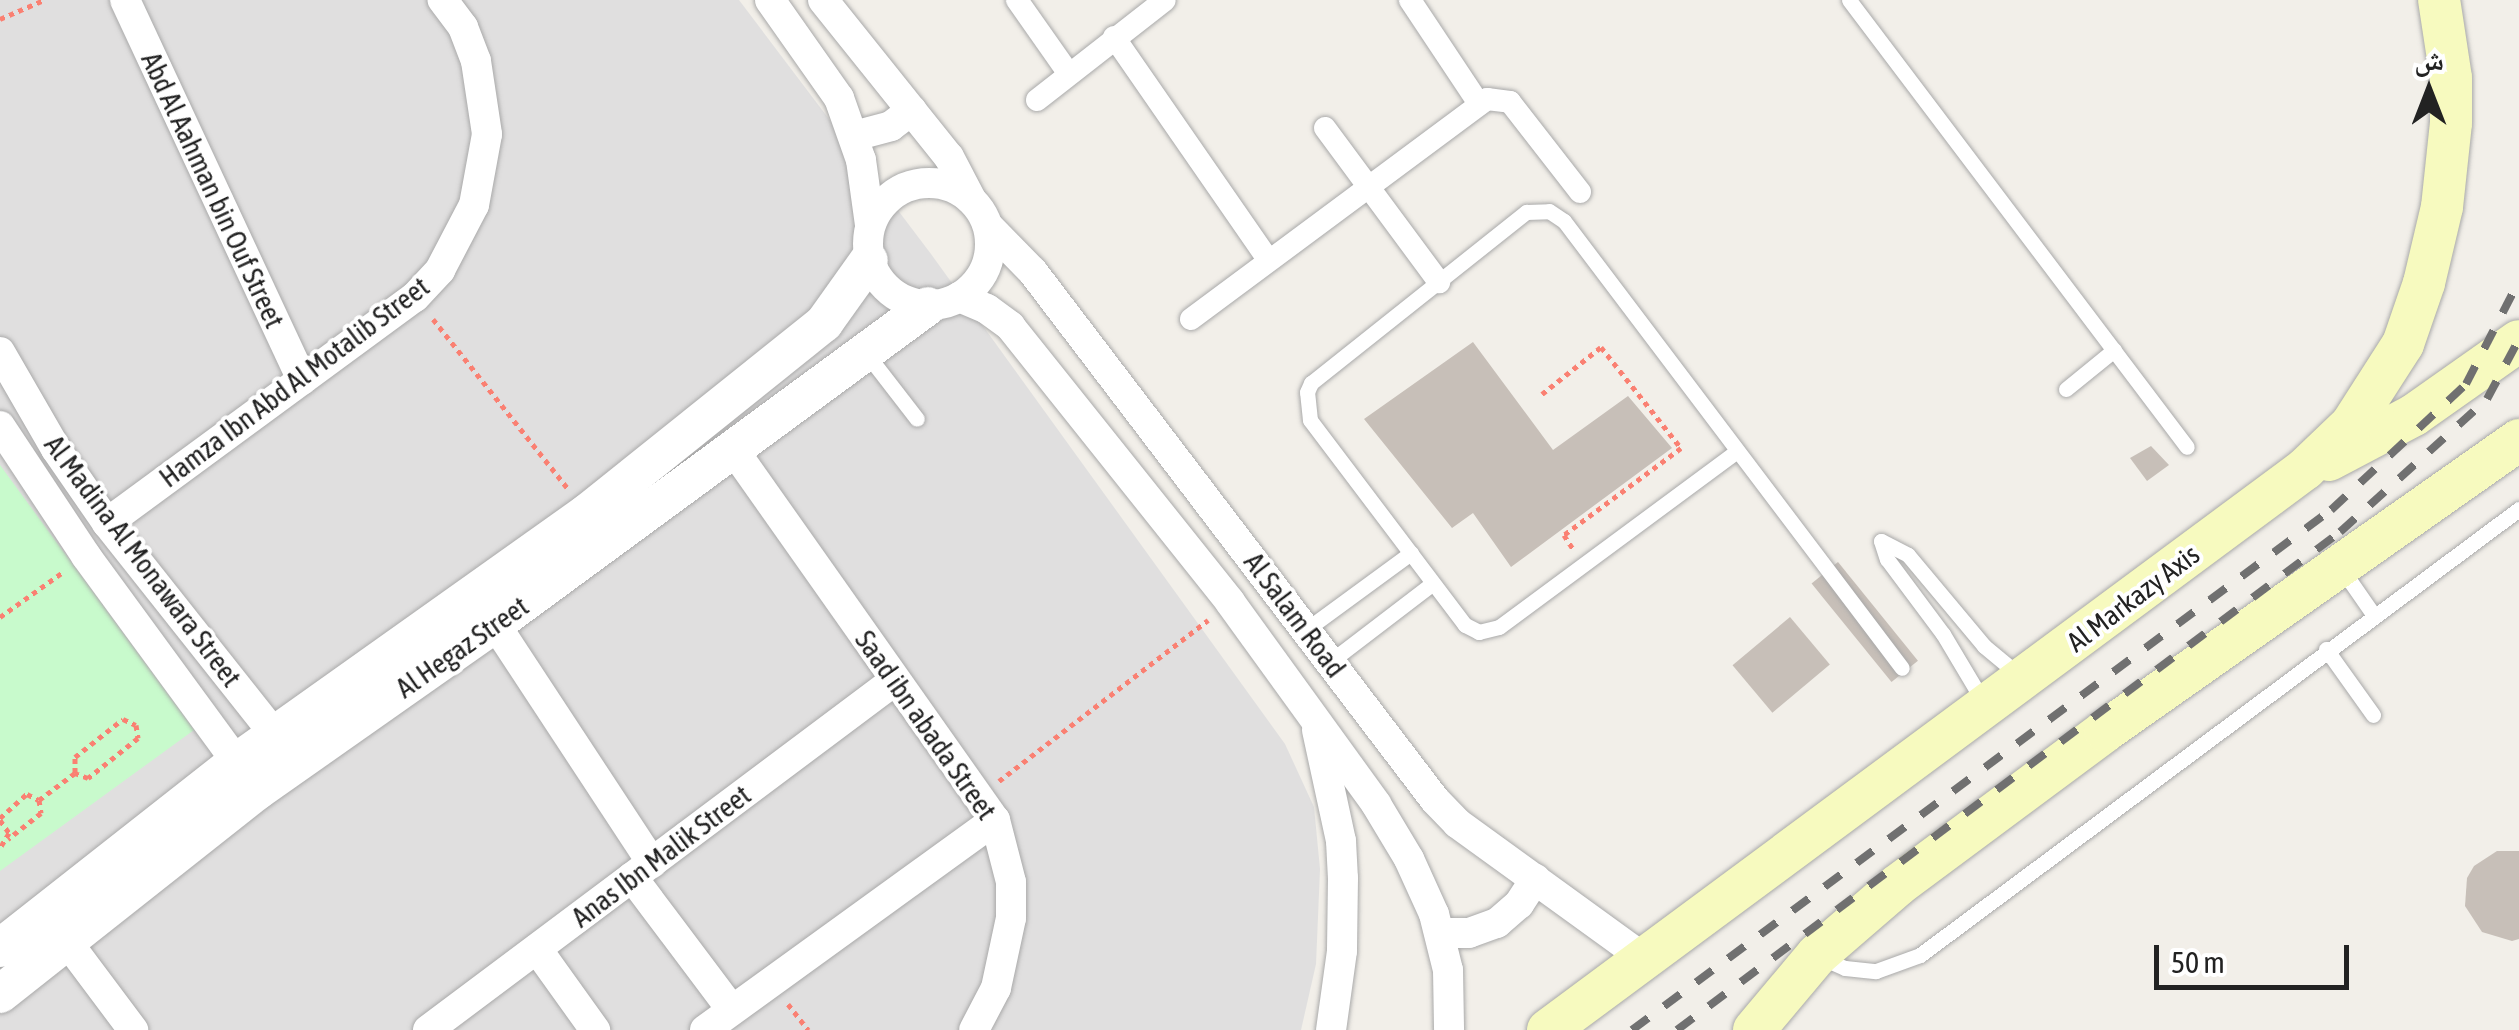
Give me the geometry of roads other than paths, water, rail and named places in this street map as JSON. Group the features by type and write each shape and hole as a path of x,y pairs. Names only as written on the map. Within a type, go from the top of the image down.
{"main road":[{"name":"Al Markazy Axis","path":"1548,1030 2305,469 2371,400 2403,344 2424,284 2442,207 2452,123 2451,78 2439,0"},
{"path":"2305,469 2400,424 2519,341"},
{"path":"1754,1030 1854,918 2089,743 2519,440"}],"street":[{"name":"Abd Al Aahman bin Ouf Street","path":"124,0 302,380"},
{"name":"Hamza Ibn Abd Al Motalib Street","path":"107,523 415,297 460,239 474,205 487,134 476,62 463,28 443,0"},
{"path":"770,0 822,70 854,136 870,242 884,287 896,296 944,301 972,288 989,259 988,226 949,156 824,0"},
{"path":"1018,0 1068,74"},
{"path":"1037,100 1114,36 1165,0"},
{"path":"1410,0 1478,104"},
{"path":"1114,36 1268,259"},
{"path":"1191,319 1478,104 1497,98 1510,102 1580,192"},
{"path":"854,136 891,126 912,110"},
{"path":"1325,128 1438,282"},
{"path":"870,242 890,196 922,183 956,189 971,199"},
{"name":"Al Salam Road","path":"988,226 1033,272 1420,782 1458,824 1645,959"},
{"name":"Al Hegaz Street","path":"0,948 286,749 824,324 870,242"},
{"name":"Al Hegaz Street","path":"286,749 495,624 863,350 944,301"},
{"name":"Al Salam Road","path":"944,301 986,308 1010,326 1230,602 1314,718 1410,859 1440,934 1448,970 1449,1030"},
{"name":"Al Madina Al Monawara Street","path":"0,352 56,448 107,523 286,749"},
{"name":"Al Madina Al Monawara Street","path":"0,426 86,556 247,776"},
{"name":"Saad ibn abada Street","path":"734,448 894,681 988,807 1011,882 1011,918 996,988 974,1030"},
{"path":"495,624 642,870 732,1010"},
{"name":"Anas Ibn Malik Street","path":"428,1030 894,681"},
{"path":"1314,718 1341,841 1342,951 1332,1030"},
{"name":"Al Hegaz Street","path":"0,994 68,943 247,776"},
{"path":"705,1030 988,807"},
{"path":"1440,934 1469,932 1497,922 1520,904 1534,879"},
{"path":"68,943 132,1030"},
{"path":"537,948 595,1030"}],"lane":[{"path":"1849,0 2187,447"},
{"path":"1737,451 1486,632 1465,625 1310,420 1305,402 1311,383 1526,212 1542,209 1557,215 1737,451 1902,668"},
{"path":"863,350 917,418"},
{"path":"2066,388 2114,350"},
{"path":"1817,955 1860,971 1891,968 1920,955 2373,614 2519,510"},
{"path":"1986,708 1960,658 1887,559 1881,541 1908,555 1984,646 2024,679"},
{"path":"1306,629 1411,553"},
{"path":"2341,568 2373,614"},
{"path":"1331,660 1433,583"},
{"path":"2326,649 2373,715"}],"railway":[{"path":"1632,1030 2331,510 2466,384 2519,281"},
{"path":"1677,1030 2340,532 2487,399 2519,339"}]}
